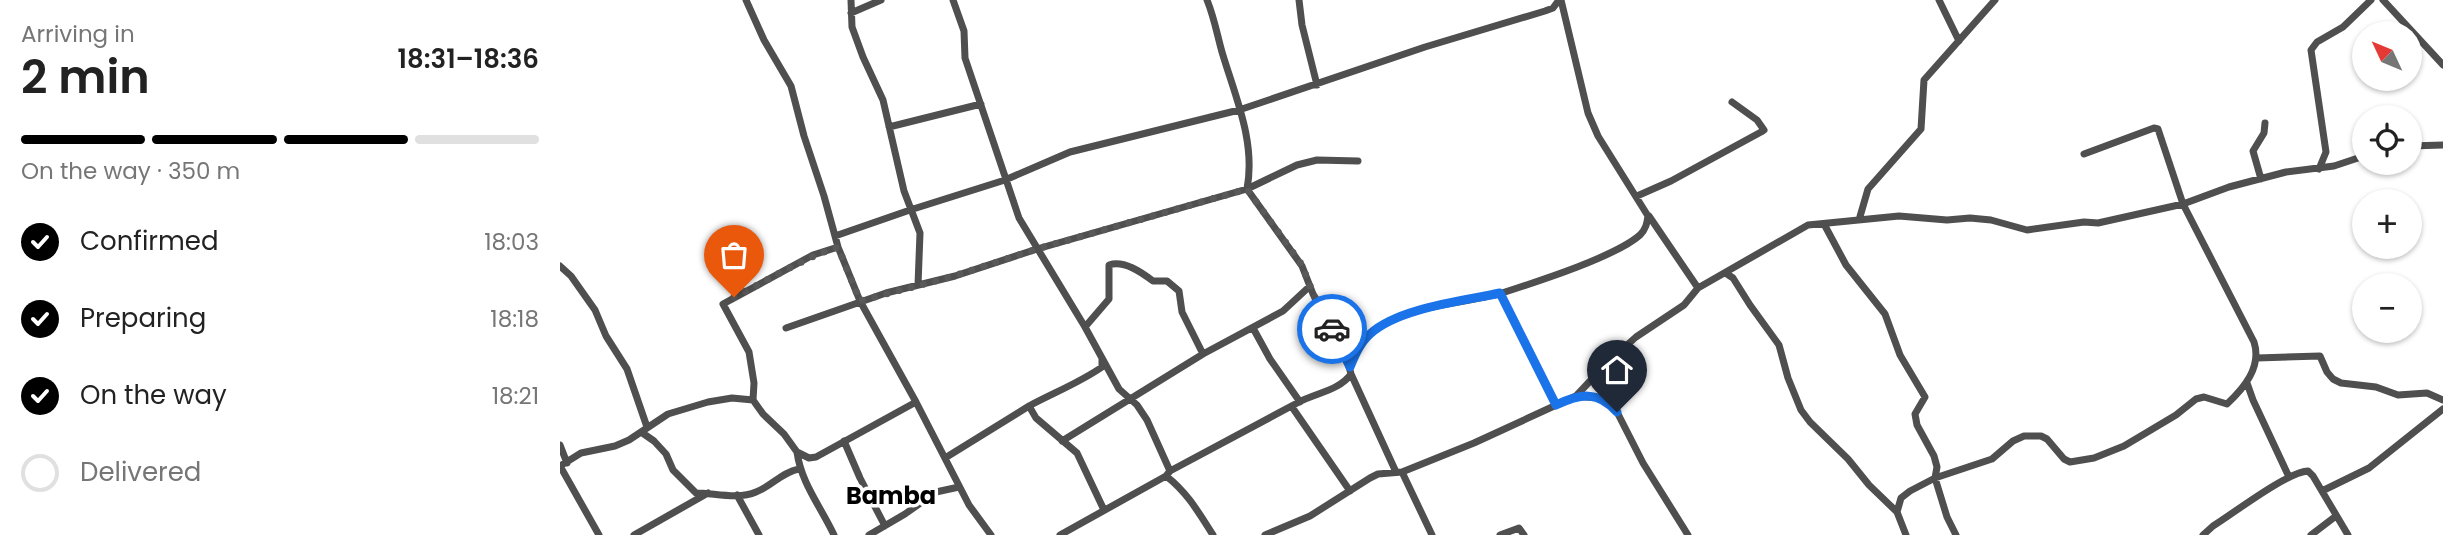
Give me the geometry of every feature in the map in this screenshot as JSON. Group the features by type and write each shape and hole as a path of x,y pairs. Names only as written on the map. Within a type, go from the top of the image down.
{"street":[{"path":"746,0 764,40 791,86 838,247 860,301 916,402 958,486 991,535"},
{"path":"851,0 857,42 883,100 910,210 920,233 918,285"},
{"path":"851,13 881,0"},
{"path":"953,0 964,31 965,58 1019,218 1119,389 1147,420 1168,473 1213,535"},
{"path":"1207,0 1234,86 1248,144 1251,170 1247,189 1302,265 1399,472 1432,535"},
{"path":"1299,0 1304,34 1317,85"},
{"path":"1939,0 1959,41"},
{"path":"1859,220 1868,189 1921,129 1924,80 1995,0"},
{"path":"2319,169 2326,152 2311,50 2317,42 2343,27 2371,0"},
{"path":"2383,0 2443,65"},
{"path":"835,236 1005,180 1070,152 1239,110 1424,47 1553,8 1561,3 1588,113 1598,136 1699,288"},
{"path":"1637,196 1671,181 1764,130 1757,120 1732,102"},
{"path":"889,127 981,104"},
{"path":"2261,179 2253,151 2264,133 2265,123"},
{"path":"1897,512 1901,498 1935,478 1992,459 2013,440 2030,435 2047,439 2064,459 2070,462 2094,458 2124,446 2176,415 2196,399 2204,397 2227,404 2247,383 2257,358 2254,342 2183,204 2158,129 2154,128 2084,154"},
{"path":"2422,146 2443,145"},
{"path":"1265,535 1310,516 1370,478 1399,472 1474,443 1576,396 1636,337 1684,305 1699,288 1808,225 1899,216 1991,220 2027,230 2084,222 2098,223 2183,204 2230,187 2286,172 2319,169 2352,159"},
{"path":"786,328 860,301 954,276 1037,249 1247,189 1276,174 1317,160 1358,161"},
{"path":"1060,535 1300,402 1341,384 1351,370 1356,353 1368,336 1384,325 1418,310 1500,293 1615,250 1642,233 1647,225 1648,215"},
{"path":"1824,224 1846,265 1885,314 1899,355 1925,397 1915,414 1917,425 1934,456 1937,467 1935,478 1955,535"},
{"path":"834,535 799,469 797,452 753,400 754,383 749,352 723,304 813,255 838,247"},
{"path":"1085,327 1108,299 1108,268 1109,265 1118,263 1143,273 1153,281 1167,281 1174,285 1179,291 1182,312 1203,354"},
{"path":"560,266 571,276 595,310 606,336 627,369 644,429 666,454 673,470 683,482 696,493 754,494 789,471 799,469"},
{"path":"1727,274 1733,278 1779,345 1801,410 1897,512 1906,535"},
{"path":"1062,441 1129,397 1283,311 1310,286"},
{"path":"1500,293 1556,405"},
{"path":"1253,328 1270,359 1300,402"},
{"path":"944,458 1060,389 1093,375 1102,367 1102,356"},
{"path":"2257,358 2320,356 2327,372 2341,383 2376,387 2398,395 2427,393 2443,400"},
{"path":"2247,383 2289,477"},
{"path":"1576,396 1597,398 1610,404 1617,412 1643,463 1688,535"},
{"path":"563,465 582,453 615,446 668,414 732,398 753,400"},
{"path":"797,452 816,457 916,402"},
{"path":"1029,407 1036,418 1077,453 1104,510"},
{"path":"1292,407 1350,491"},
{"path":"2322,491 2369,468 2443,409"},
{"path":"844,441 885,526"},
{"path":"560,445 563,465 599,535"},
{"path":"2203,535 2289,477 2308,471 2348,535"},
{"path":"869,535 936,492 958,486"},
{"path":"634,535 709,493"},
{"path":"737,495 759,535"},
{"path":"2311,535 2336,516"},
{"path":"1500,535 1519,528 1524,535"}],"way so far":[{"path":"734,297 813,255 838,247 860,301 954,276 1037,249 1247,189 1302,265 1313,294 1332,329"}],"district":[{"name":"Bamba","path":"891,496"}],"route":[{"path":"1332,329 1345,351 1350,367 1368,336 1384,325 1418,310 1500,293 1556,405 1576,396 1588,396 1610,404 1617,412"}]}
